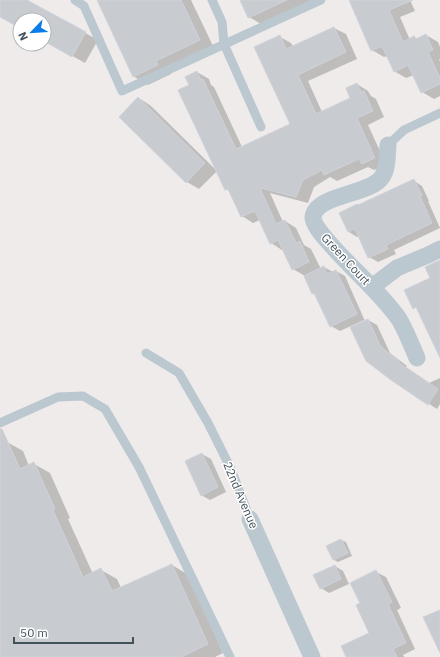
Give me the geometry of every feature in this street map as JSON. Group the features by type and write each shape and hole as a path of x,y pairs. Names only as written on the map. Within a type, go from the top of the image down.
{"street":[{"name":"Green Court","path":"388,145 385,169 383,176 379,181 371,186 329,200 320,206 313,215 314,221 321,234 345,261 372,287 399,320 417,358"},
{"path":"372,287 397,268 440,249"},
{"name":"22nd Avenue","path":"250,519 312,657"}],"lane":[{"path":"75,0 84,6 122,91 321,0"},
{"path":"212,0 222,22 224,44 261,127"},
{"path":"388,145 404,130 440,113"},
{"name":"22nd Avenue","path":"146,353 179,373 208,423 231,469 250,519"},
{"path":"0,424 58,397 83,396 105,409 139,467 230,657"}],"building":[{"path":"0,0 27,0 49,12 12,12 12,24 0,17"},
{"path":"97,0 181,0 200,40 156,61 158,65 133,77"},
{"path":"240,0 287,0 248,18"},
{"path":"349,0 413,0 389,10 403,42 414,36 416,39 426,34 433,50 428,52 440,78 440,84 421,93 408,65 394,72 382,46 371,51"},
{"path":"52,14 86,32 72,57 52,46"},
{"path":"334,27 346,52 298,75 316,114 350,98 346,88 357,83 361,92 364,91 373,111 357,118 375,158 362,164 359,159 324,175 322,170 303,180 296,197 260,188 276,224 285,220 296,243 300,241 309,262 292,270 278,240 270,244 255,211 241,217 228,189 225,190 178,90 189,85 185,77 197,71 201,80 203,79 236,149 290,124 254,47 280,35 286,49"},
{"path":"138,97 205,163 186,183 119,117"},
{"path":"414,179 432,223 386,245 388,249 368,258 355,229 348,232 339,213"},
{"path":"440,260 440,358 416,307 413,309 404,290 430,278 425,267"},
{"path":"324,266 327,274 336,270 357,314 330,327 304,276"},
{"path":"368,319 381,347 399,361 398,362 438,389 428,405 366,361 350,327"},
{"path":"0,429 2,429 20,469 34,462 55,509 53,510 83,577 101,568 112,591 172,564 208,644 181,657 0,657"},
{"path":"202,453 218,487 201,496 185,461"},
{"path":"341,539 348,553 333,560 326,546"},
{"path":"335,565 341,579 320,589 313,575"},
{"path":"376,570 392,602 388,604 406,643 393,649 397,657 346,657 341,646 369,633 356,605 360,603 350,583"},
{"path":"440,610 440,653 423,617"}]}
